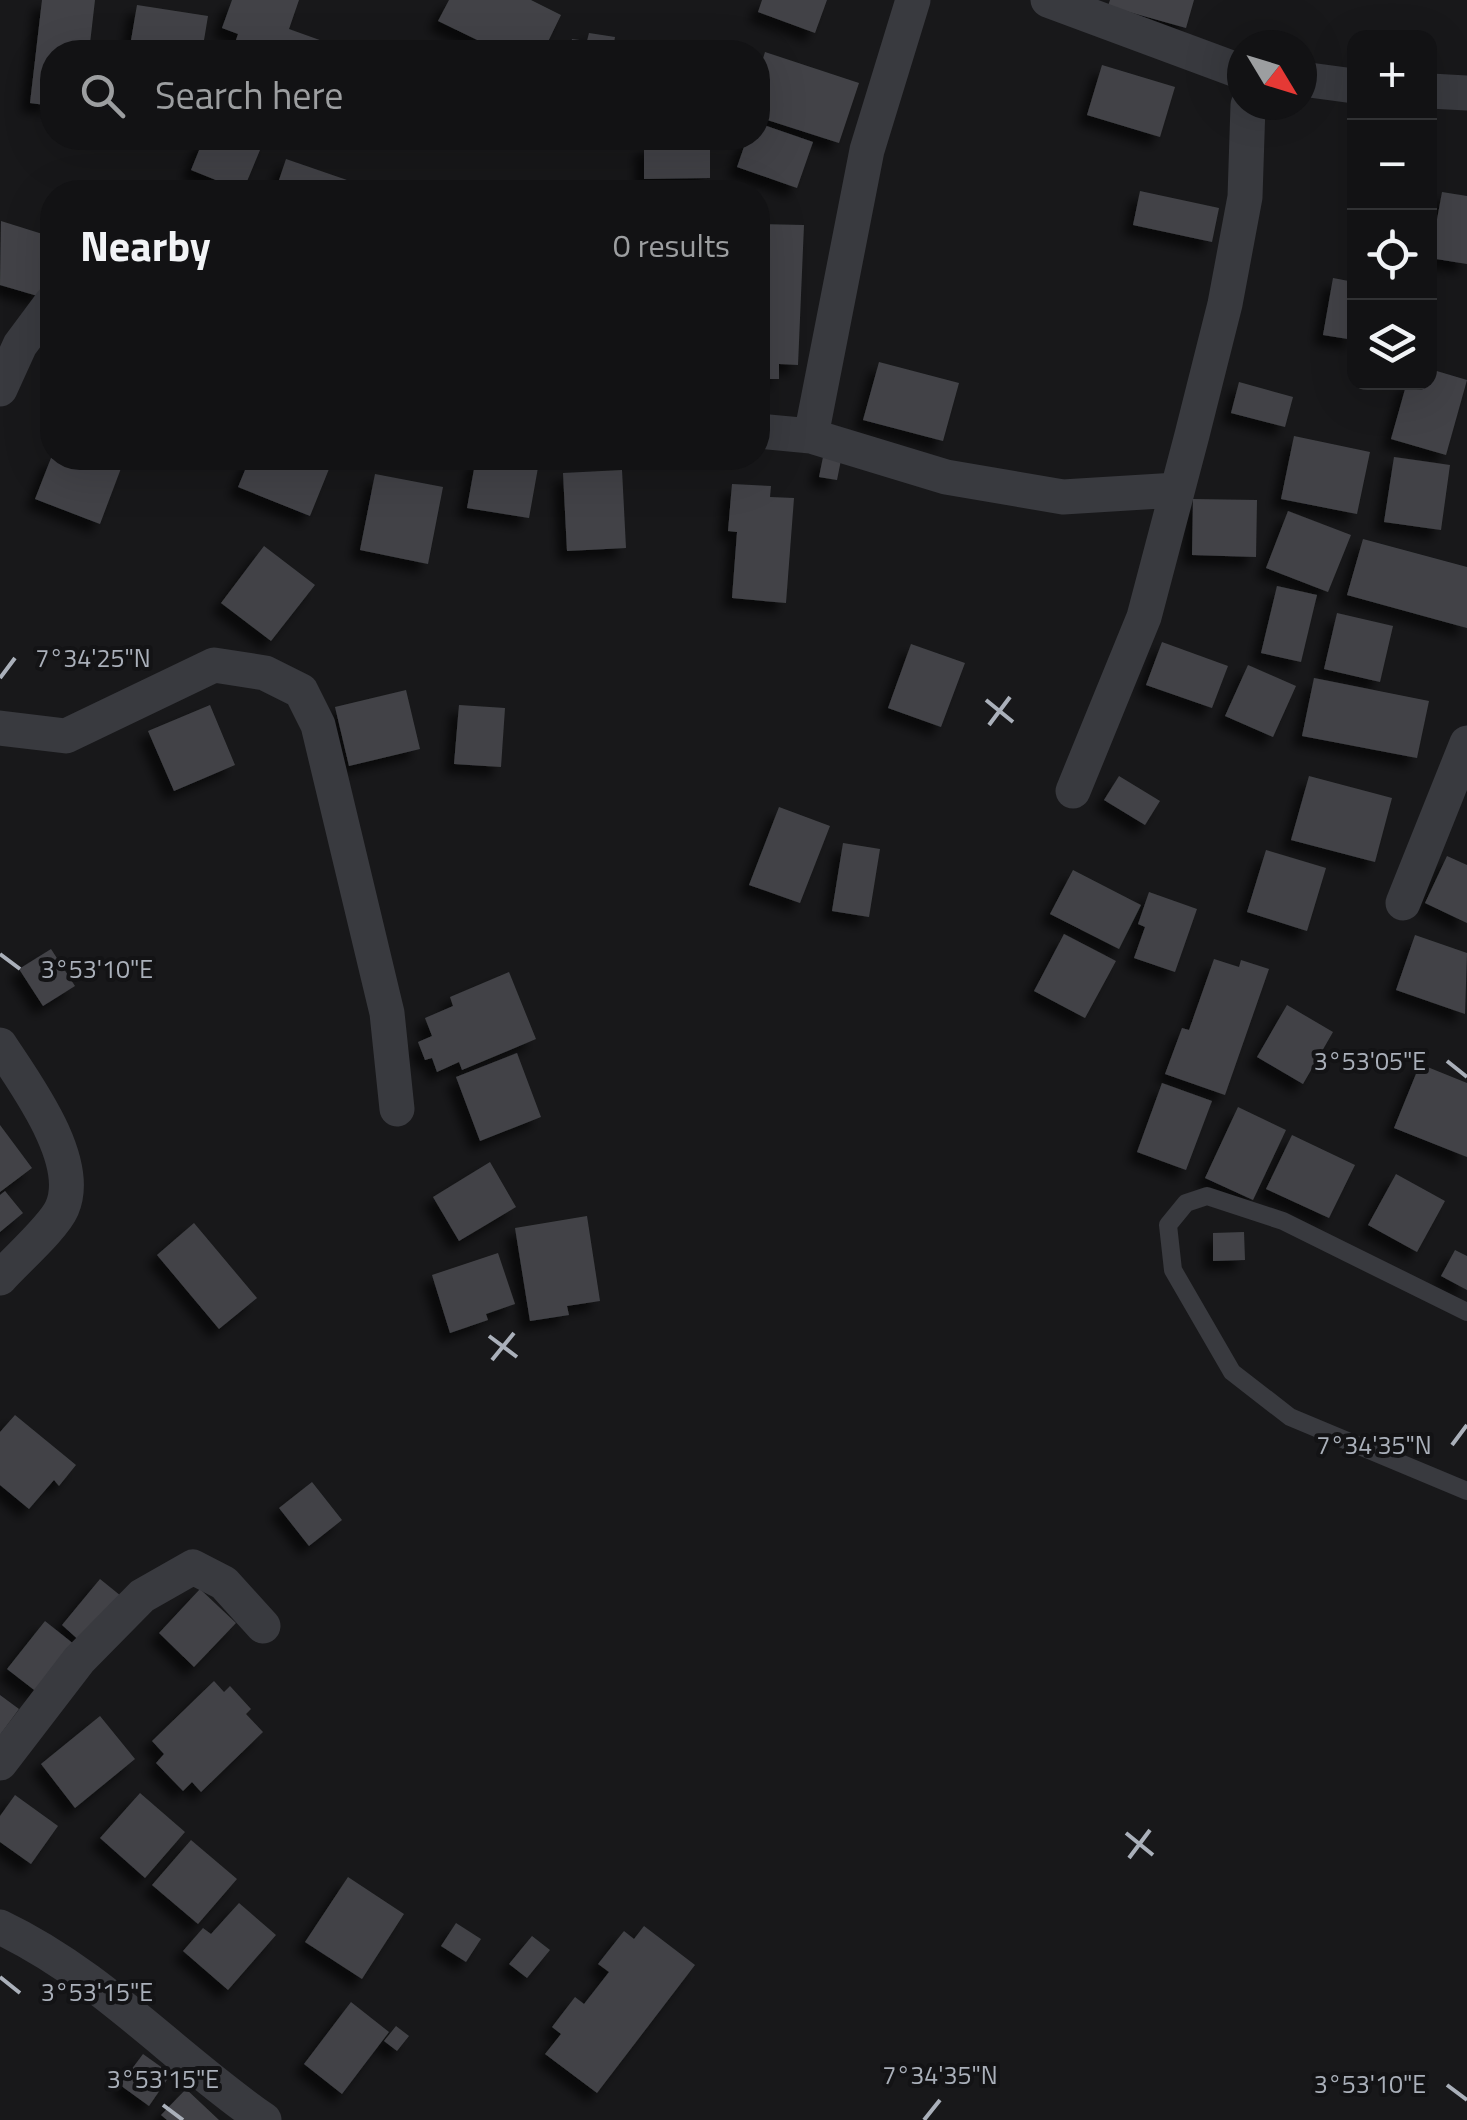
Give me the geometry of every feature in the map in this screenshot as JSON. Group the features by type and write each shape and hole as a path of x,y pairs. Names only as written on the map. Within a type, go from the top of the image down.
{"street":[{"path":"811,436 867,150 913,0"},
{"path":"1048,0 1227,72"},
{"path":"1317,81 1347,85"},
{"path":"1437,91 1467,92"},
{"path":"1073,791 1144,617 1228,286 1245,197 1248,120"},
{"path":"0,389 20,345 40,318"},
{"path":"770,433 811,436 946,477 1063,497 1177,490"},
{"path":"0,728 66,736 214,665 265,672 301,692 318,725 386,1012 397,1110"},
{"path":"1403,904 1467,743"},
{"path":"0,1044 52,1127 64,1176 62,1207 0,1278"},
{"path":"0,1763 79,1660 142,1596 194,1567 224,1583 263,1626"},
{"path":"0,1927 82,1972 210,2082 264,2120"}],"lane":[{"path":"1467,1312 1283,1221 1208,1196 1186,1203 1168,1225 1173,1270 1232,1372 1290,1417 1467,1491"}],"building":[{"path":"42,0 95,0 90,40 40,40 40,104 30,103"},
{"path":"232,0 299,0 289,29 320,40 236,40 238,34 222,28"},
{"path":"449,0 531,0 561,15 549,40 477,40 438,21"},
{"path":"762,0 827,0 815,33 758,12"},
{"path":"1110,0 1194,0 1186,28 1108,6"},
{"path":"137,5 208,16 204,40 131,40"},
{"path":"589,33 615,37 614,40 587,40"},
{"path":"770,54 859,83 839,143 770,121"},
{"path":"1102,65 1175,87 1160,137 1087,115"},
{"path":"770,127 813,142 797,188 737,167 743,150 770,150"},
{"path":"199,150 260,150 248,180 216,180 191,170"},
{"path":"644,150 710,150 710,178 644,179"},
{"path":"286,159 347,180 279,180"},
{"path":"1140,191 1219,208 1212,242 1133,225"},
{"path":"1442,192 1467,196 1467,264 1437,259"},
{"path":"1,221 40,233 40,297 0,285"},
{"path":"770,224 804,225 798,365 779,364 779,379 770,379"},
{"path":"1333,278 1347,281 1347,339 1323,335"},
{"path":"879,362 959,383 943,441 863,420"},
{"path":"1437,371 1467,380 1446,455 1391,439 1405,390 1437,390"},
{"path":"1239,382 1293,397 1285,427 1231,413"},
{"path":"1294,436 1370,452 1357,514 1281,499"},
{"path":"823,457 841,460 837,480 819,477"},
{"path":"1394,457 1450,465 1441,530 1384,522"},
{"path":"46,470 120,470 100,524 35,499"},
{"path":"245,470 329,470 310,516 238,487"},
{"path":"474,470 538,470 529,518 467,508"},
{"path":"622,470 626,548 567,551 563,473"},
{"path":"375,474 443,487 428,564 360,550"},
{"path":"732,484 771,486 770,497 794,498 786,603 732,598 737,532 728,531"},
{"path":"1193,499 1257,500 1256,557 1192,555"},
{"path":"1288,511 1351,535 1328,592 1266,568"},
{"path":"1363,539 1467,567 1467,628 1347,595"},
{"path":"264,546 315,585 271,641 221,603"},
{"path":"1277,586 1317,595 1301,662 1261,653"},
{"path":"1337,613 1393,626 1380,682 1324,669"},
{"path":"1162,642 1228,666 1212,708 1146,685"},
{"path":"911,644 965,663 941,727 888,708"},
{"path":"1248,665 1296,686 1273,737 1225,716"},
{"path":"1314,678 1429,701 1417,758 1302,736"},
{"path":"406,690 420,749 349,766 335,707"},
{"path":"210,705 235,765 174,791 148,731"},
{"path":"459,705 505,708 501,767 454,764"},
{"path":"1119,776 1160,801 1145,825 1104,800"},
{"path":"1309,776 1392,798 1375,862 1291,840"},
{"path":"779,807 830,826 800,903 749,885"},
{"path":"843,843 880,849 869,917 832,911"},
{"path":"1266,850 1326,868 1307,931 1247,912"},
{"path":"1447,856 1467,865 1467,923 1425,903"},
{"path":"1073,870 1141,905 1119,949 1050,914"},
{"path":"1149,892 1197,909 1175,972 1134,958 1145,927 1138,924"},
{"path":"1064,934 1116,961 1085,1018 1034,991"},
{"path":"1415,935 1467,953 1465,1014 1396,990"},
{"path":"51,949 75,986 43,1006 19,969"},
{"path":"1214,959 1239,967 1241,960 1269,969 1225,1095 1165,1074 1182,1028 1189,1030"},
{"path":"509,972 536,1039 462,1070 459,1062 437,1072 432,1058 425,1060 418,1042 432,1036 425,1018 453,1006 450,997"},
{"path":"1287,1005 1333,1032 1303,1084 1257,1057"},
{"path":"517,1053 541,1117 480,1141 456,1077"},
{"path":"1420,1064 1467,1083 1467,1157 1394,1128"},
{"path":"1162,1083 1212,1101 1186,1170 1137,1152"},
{"path":"1238,1107 1286,1130 1253,1200 1205,1178"},
{"path":"0,1125 32,1168 0,1192"},
{"path":"1292,1135 1355,1165 1329,1218 1266,1189"},
{"path":"490,1162 516,1207 459,1241 433,1197"},
{"path":"1396,1174 1445,1201 1417,1252 1368,1225"},
{"path":"5,1191 23,1213 0,1232 0,1195"},
{"path":"587,1216 600,1301 567,1306 569,1315 530,1321 515,1228"},
{"path":"194,1223 257,1298 219,1329 157,1255"},
{"path":"1244,1232 1245,1260 1213,1261 1213,1233"},
{"path":"1455,1250 1467,1256 1467,1290 1441,1276"},
{"path":"498,1253 515,1304 486,1314 488,1320 450,1333 432,1275"},
{"path":"15,1415 76,1465 59,1486 54,1480 29,1509 0,1485 0,1432"},
{"path":"312,1482 342,1520 309,1546 279,1508"},
{"path":"100,1579 121,1596 82,1643 62,1625"},
{"path":"200,1589 236,1623 194,1667 159,1633"},
{"path":"45,1621 75,1645 38,1693 7,1669"},
{"path":"214,1681 224,1692 230,1686 251,1709 246,1714 263,1732 201,1792 192,1782 183,1791 156,1763 164,1754 152,1741"},
{"path":"0,1695 19,1709 0,1735"},
{"path":"100,1716 135,1759 75,1808 41,1764"},
{"path":"140,1793 185,1832 145,1878 100,1838"},
{"path":"15,1795 58,1826 31,1864 0,1842 0,1816"},
{"path":"191,1840 237,1879 198,1924 152,1885"},
{"path":"348,1877 404,1914 362,1979 305,1942"},
{"path":"239,1903 276,1935 228,1990 183,1951 203,1928 211,1934"},
{"path":"456,1923 481,1939 466,1962 441,1946"},
{"path":"644,1926 695,1965 597,2093 545,2054 561,2034 552,2027 575,1997 584,2004 609,1972 598,1964 624,1931 634,1939"},
{"path":"532,1936 550,1950 527,1978 509,1964"},
{"path":"351,2002 389,2032 342,2094 304,2064"},
{"path":"396,2026 409,2036 397,2051 384,2041"},
{"path":"143,2054 171,2074 149,2106 120,2085"},
{"path":"186,2089 219,2120 167,2120 161,2115"}]}
